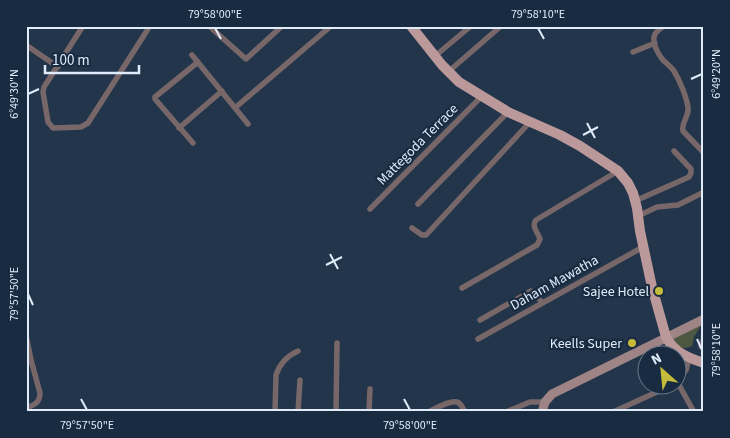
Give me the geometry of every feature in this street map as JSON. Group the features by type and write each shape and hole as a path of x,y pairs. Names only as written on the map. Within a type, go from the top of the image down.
{"main road":[{"path":"411,26 448,72 459,82 508,112 580,146 618,171 628,183 635,201 652,287 666,337 673,347 689,358 704,363"}],"street":[{"path":"83,26 44,87 43,92 48,122 53,128 81,127 88,123 148,29 146,26"},
{"path":"209,26 246,59 282,26"},
{"path":"236,108 331,26"},
{"path":"435,56 471,26"},
{"path":"448,72 501,26"},
{"path":"664,26 655,34 655,43 662,59 674,71 680,82 687,103 689,110 682,127 683,131 704,153"},
{"path":"633,52 655,43"},
{"path":"26,46 58,66"},
{"path":"192,55 248,124"},
{"path":"193,143 156,100 156,97 198,62"},
{"path":"179,128 222,91"},
{"name":"Mattegoda Terrace","path":"370,209 482,96"},
{"path":"418,204 508,112"},
{"path":"412,228 422,235 426,235 530,122"},
{"path":"635,201 689,176 691,169 674,151"},
{"path":"462,288 537,244 540,239 534,226 536,220 618,171"},
{"path":"638,216 660,206 678,205 704,192"},
{"name":"Daham Mawatha","path":"478,339 643,247"},
{"path":"480,320 531,290 542,303"},
{"path":"542,412 545,402 552,394 703,319"},
{"path":"26,334 28,361 40,393 40,399 37,403 26,408"},
{"path":"336,412 337,343"},
{"path":"275,412 276,375 284,360 298,351"},
{"path":"688,362 689,358"},
{"path":"298,412 300,380"},
{"path":"369,412 370,389"},
{"path":"614,412 648,396"},
{"path":"685,396 694,412"},
{"path":"428,412 450,402 458,402 465,412"},
{"path":"506,412 530,402 545,402"}],"green space":[{"path":"703,322 694,337 692,346 678,346 671,342 674,335"}],"building":[{"path":"704,333 704,347 698,343"}],"place":[{"name":"Sajee Hotel","path":"659,291"},
{"name":"Keells Super","path":"632,343"}]}
